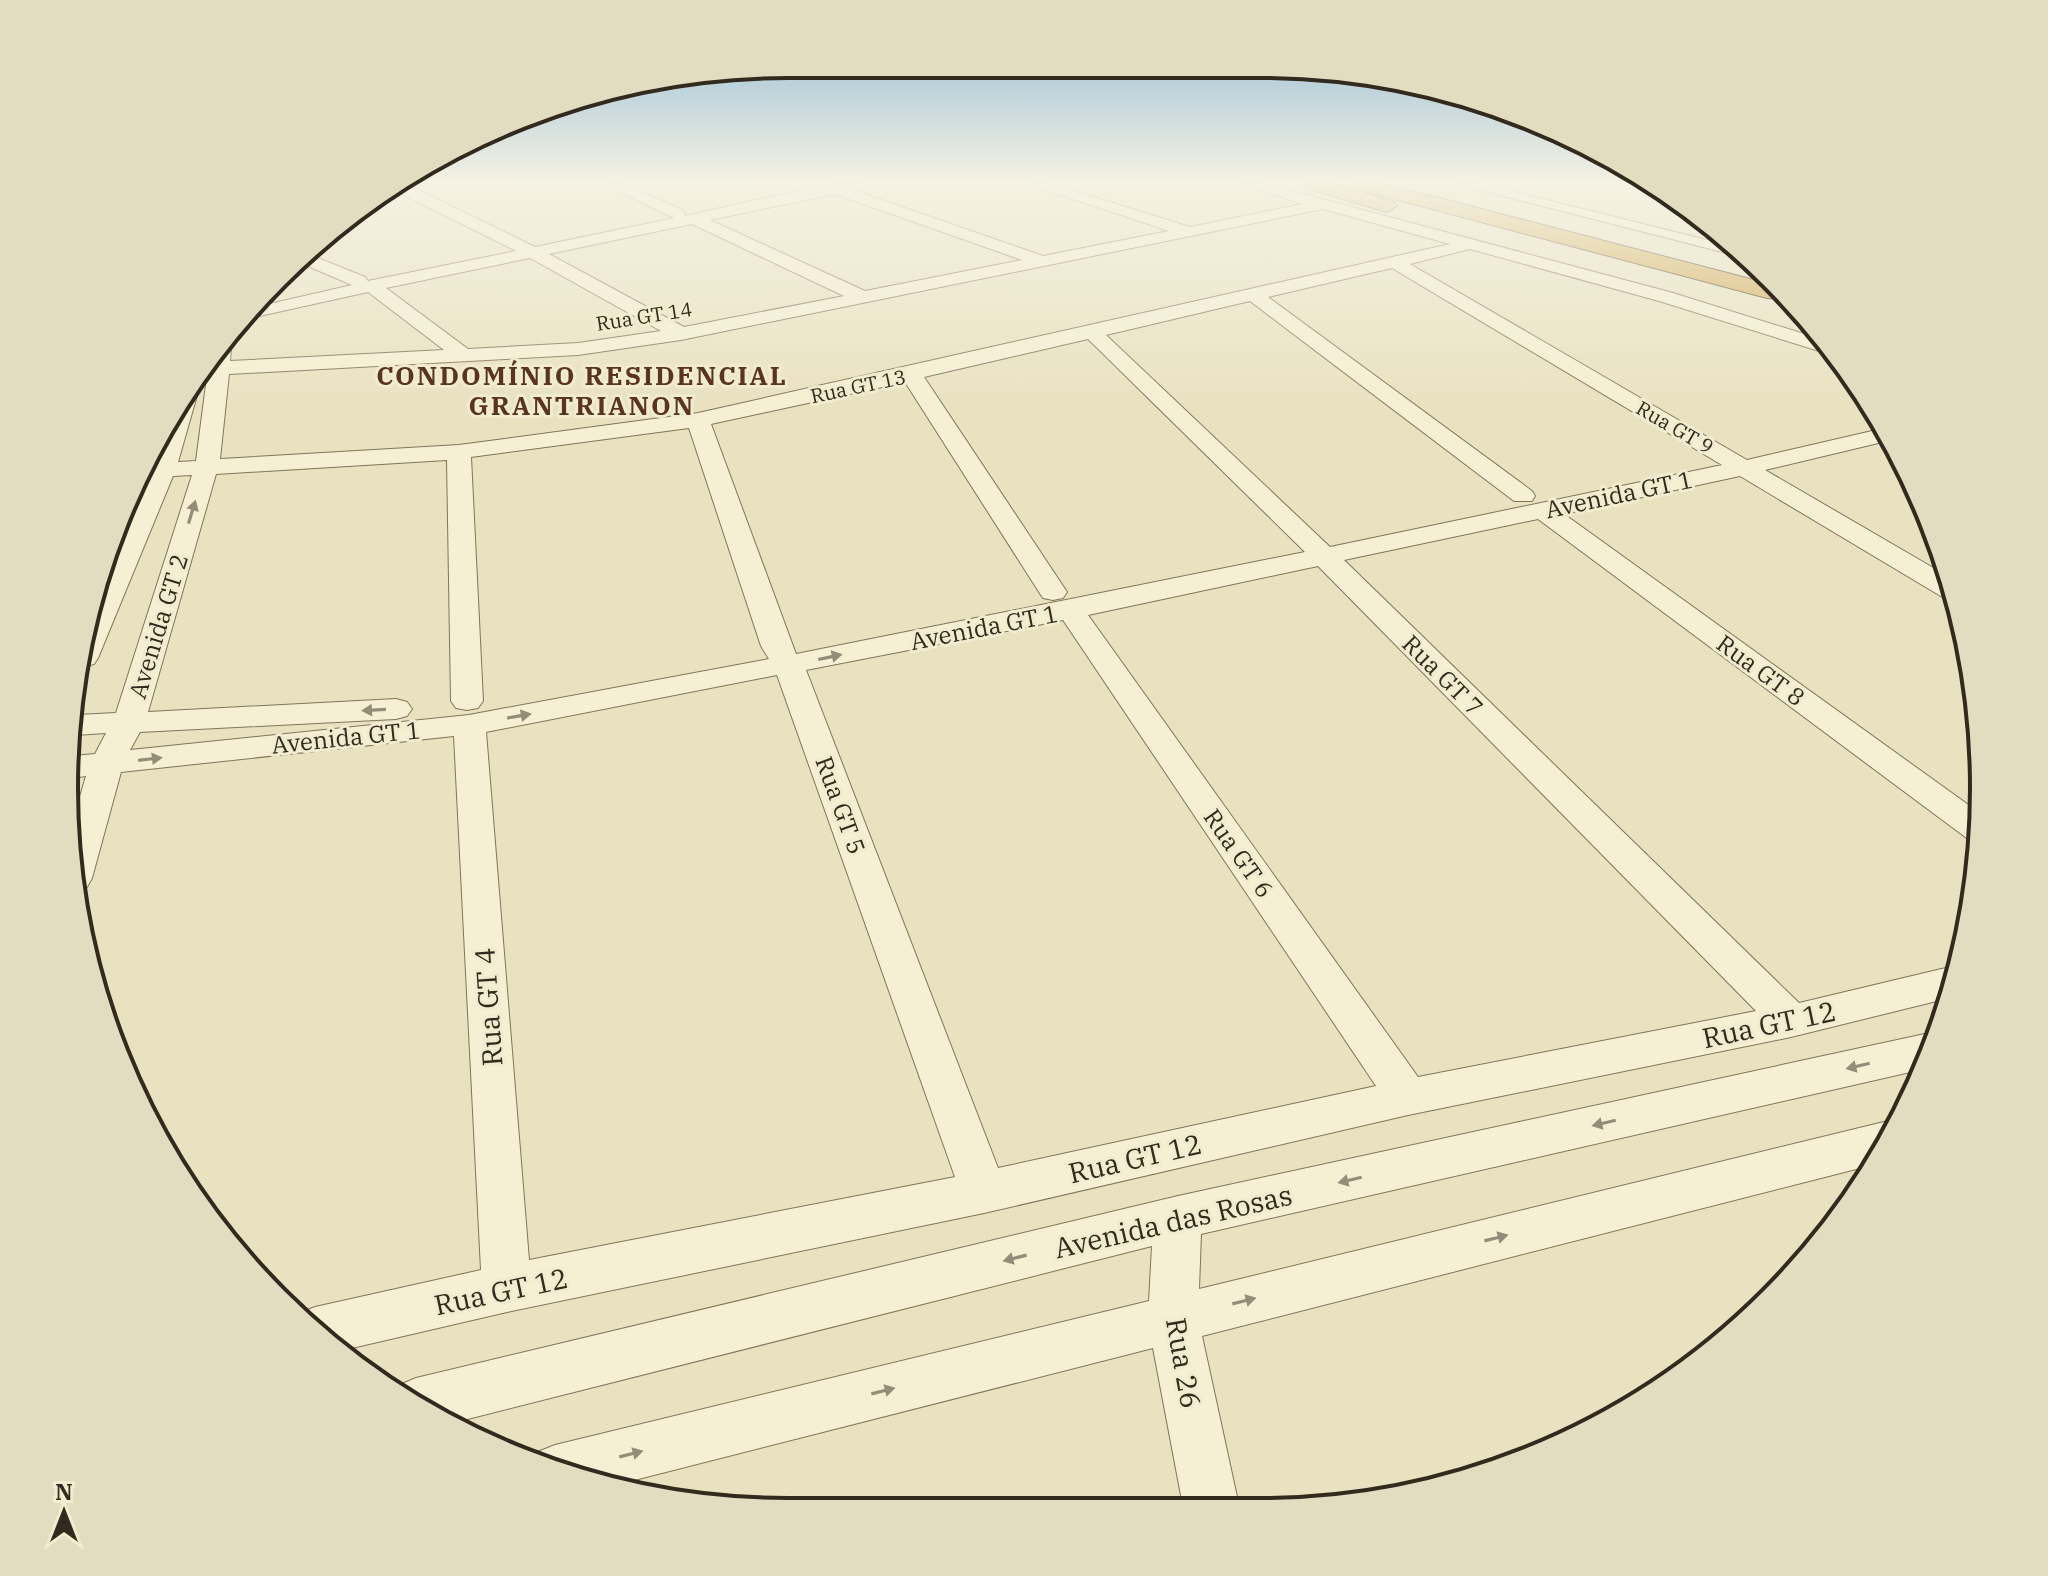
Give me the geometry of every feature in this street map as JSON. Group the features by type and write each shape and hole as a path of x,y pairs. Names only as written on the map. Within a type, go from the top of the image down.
{"highway":[{"path":"1610,258 1616,259"},
{"path":"1611,258 1778,303"},
{"path":"1689,258 1747,272"}],"street":[{"path":"271,302 486,258"},
{"path":"542,258 681,334"},
{"path":"777,258 862,297"},
{"path":"1031,258 1041,261"},
{"name":"Rua GT 14","path":"221,362 466,357 578,349 681,334 1058,258"},
{"name":"Rua GT 13","path":"153,470 459,452 698,420 1418,258"},
{"path":"1515,258 1666,297 1812,343"},
{"path":"312,261 365,283 466,357"},
{"name":"Rua GT 9","path":"1396,263 1939,583"},
{"path":"263,310 365,283"},
{"name":"Rua GT 8","path":"1255,296 1969,822"},
{"name":"Rua GT 7","path":"1092,332 1791,1021"},
{"name":"Avenida GT 2","path":"81,852 106,765 129,721 207,465 214,371"},
{"name":"Rua GT 6","path":"911,374 1062,601 1408,1097"},
{"name":"Rua GT 5","path":"698,420 984,1192"},
{"name":"Avenida GT 1","path":"1731,461 1868,421"},
{"name":"Avenida GT 1","path":"79,767 313,739 783,656 1731,461 1877,436"},
{"name":"Rua GT 4","path":"459,452 468,713 507,1288"},
{"name":"Avenida GT 2","path":"100,611 153,471"},
{"name":"Avenida GT 1","path":"81,725 379,710 468,713"},
{"name":"Rua GT 12","path":"329,1329 507,1288 984,1192 1408,1097 1791,1021 1942,984"},
{"name":"Avenida das Rosas","path":"431,1401 1178,1218 1919,1052"},
{"path":"581,1467 1874,1144"},
{"name":"Rua 26","path":"1178,1218 1173,1318 1209,1498"}],"district":[{"name":"CONDOMÍNIO RESIDENCIAL GRANTRIANON","path":"582,390"}]}
